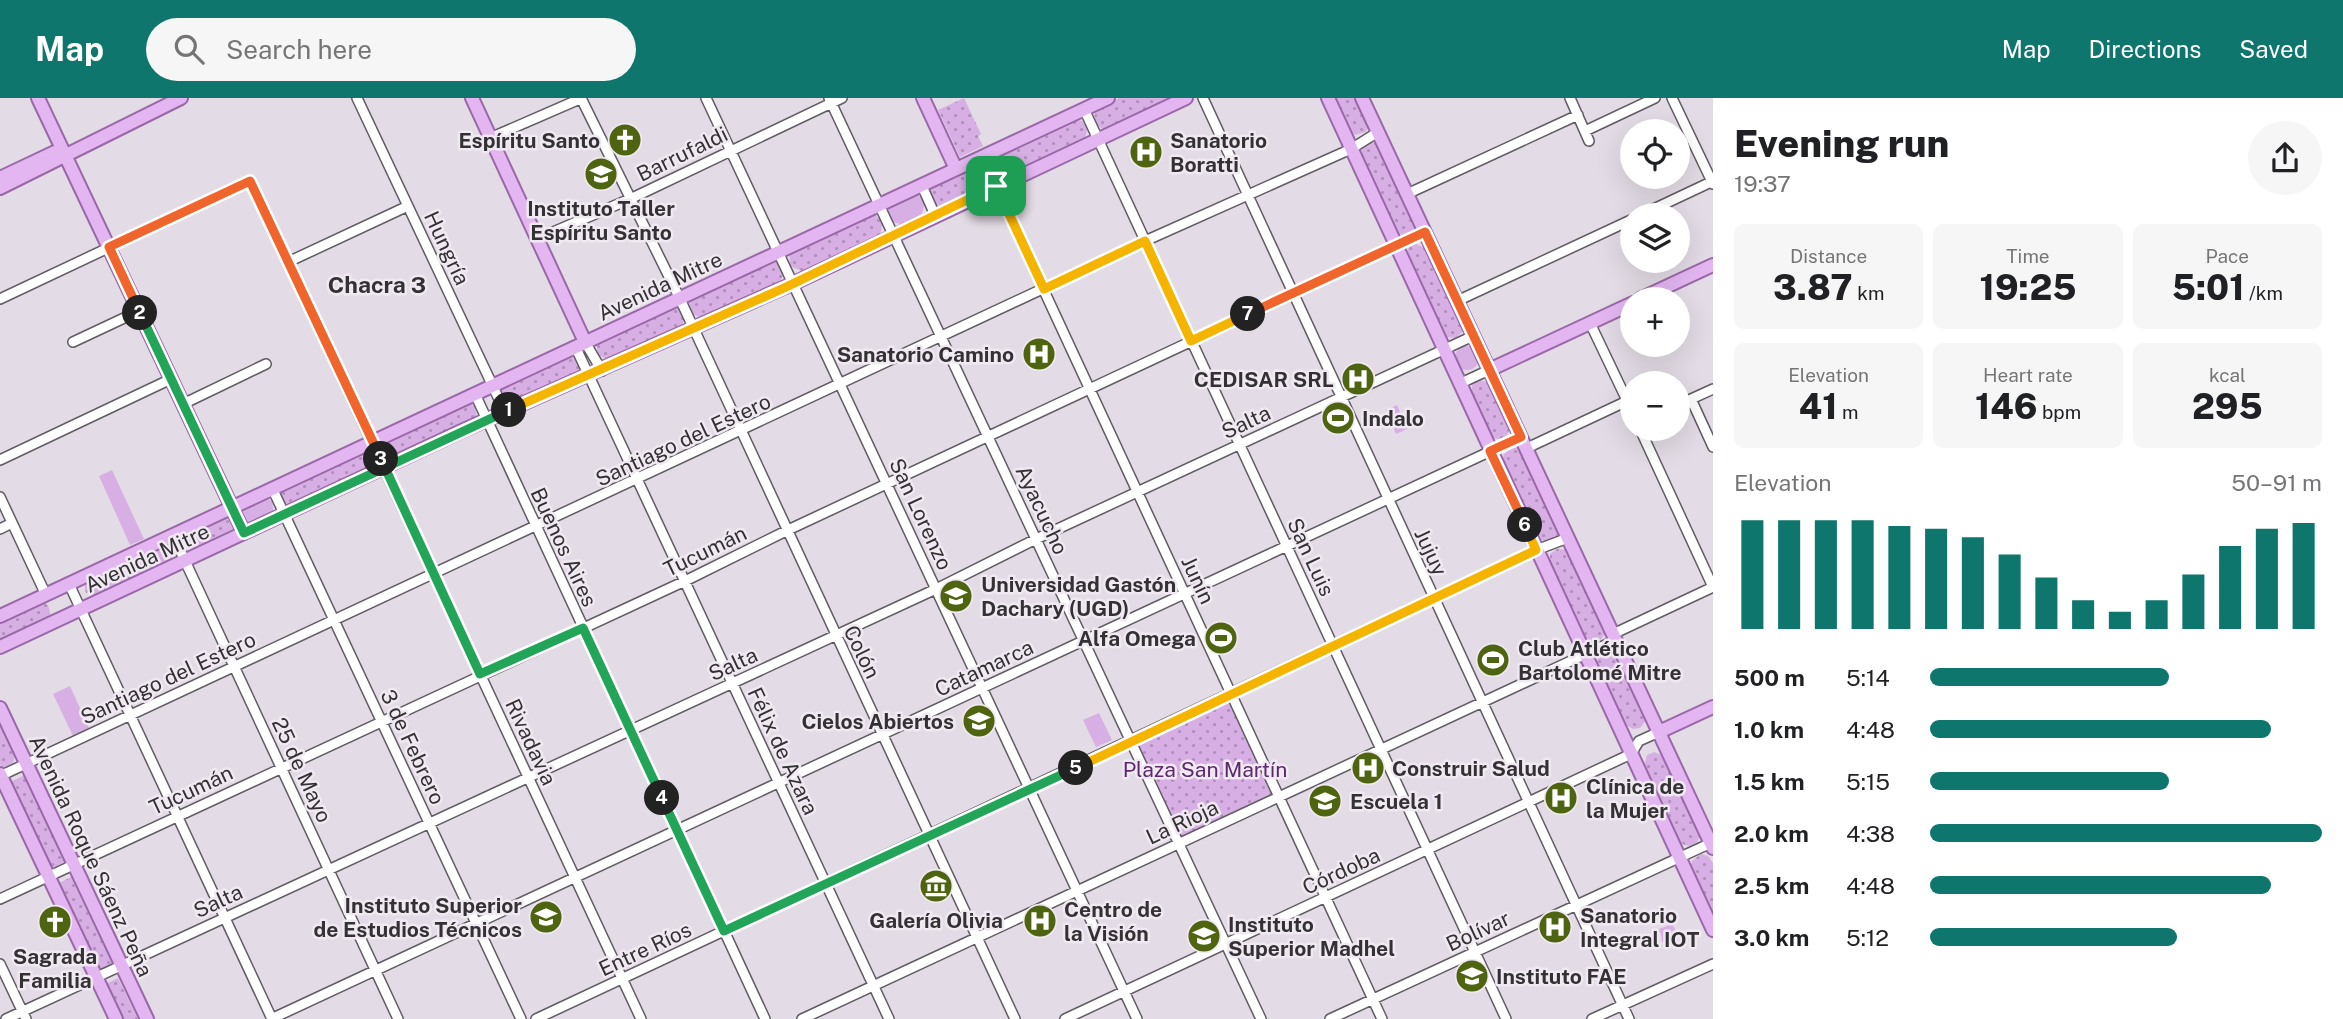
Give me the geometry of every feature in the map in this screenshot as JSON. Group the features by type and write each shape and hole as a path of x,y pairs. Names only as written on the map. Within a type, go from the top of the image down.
{"main road":[{"path":"38,98 244,533"},
{"path":"1,177 55,152 65,153 181,98"},
{"path":"472,98 537,239 580,344"},
{"path":"923,98 956,169"},
{"name":"Avenida Mitre","path":"0,616 1108,98"},
{"name":"Avenida Mitre","path":"0,647 505,412 792,284 1186,98"},
{"path":"1328,98 1713,930"},
{"path":"1362,98 1712,844"},
{"path":"1666,287 1713,265"},
{"path":"1489,370 1620,309"},
{"path":"1659,732 1713,706"},
{"name":"Avenida Roque Sáenz Peña","path":"0,708 147,1019"},
{"path":"0,775 116,1019"}],"street":[{"name":"Hungría","path":"357,98 505,412"},
{"path":"490,138 581,98"},
{"name":"Colón","path":"581,98 680,299 1015,1019"},
{"name":"San Lorenzo","path":"706,98 1137,1019"},
{"name":"Barrufaldi","path":"537,239 630,199 830,100 842,98"},
{"name":"Jujuy","path":"1203,98 1629,1019"},
{"path":"1570,98 1589,141"},
{"path":"1585,131 1655,98"},
{"path":"1667,203 1713,182 1672,98"},
{"name":"Ayacucho","path":"830,100 1261,1019"},
{"name":"San Luis","path":"1084,110 1506,1019"},
{"path":"1407,194 1577,115"},
{"name":"Santiago del Estero","path":"0,775 842,385 1145,241 1351,149 1378,132"},
{"name":"Junín","path":"982,157 1382,1019"},
{"name":"Rivadavia","path":"109,247 250,181 641,1019"},
{"path":"922,186 935,215"},
{"path":"288,262 408,206"},
{"path":"1457,301 1620,225"},
{"name":"Tucumán","path":"0,900 1425,232"},
{"path":"0,299 109,247"},
{"path":"73,342 139,312"},
{"path":"1590,323 1620,386"},
{"name":"Salta","path":"6,1019 24,1015 225,917 629,729 732,684 1473,336"},
{"path":"580,344 602,371"},
{"name":"Félix de Azara","path":"580,344 588,377 889,1019"},
{"path":"183,404 266,364"},
{"path":"1459,384 1489,370"},
{"path":"0,460 172,379"},
{"path":"1713,389 1691,399 1713,447"},
{"name":"Buenos Aires","path":"475,394 765,1019"},
{"name":"Catamarca","path":"272,1019 1490,451 1524,442 1620,404"},
{"path":"1646,441 1713,587"},
{"name":"3 de Febrero","path":"273,490 521,1019"},
{"path":"0,497 46,595"},
{"path":"0,529 12,523"},
{"name":"25 de Mayo","path":"173,535 398,1019"},
{"name":"Entre Ríos","path":"536,1019 1030,790 1433,598 1568,538"},
{"path":"69,584 272,1019"},
{"name":"La Rioja","path":"802,1019 1585,655 1614,637 1713,587"},
{"name":"Córdoba","path":"1065,1019 1631,754 1639,741 1659,732"},
{"name":"Bolívar","path":"1330,1019 1712,844"},
{"path":"0,964 24,1015"},
{"path":"1592,1019 1713,964"}],"green space":[{"path":"964,98 981,134 978,136 983,146 960,157 938,110"},
{"path":"1119,98 1177,98 1108,130 1099,127 1095,112"},
{"path":"1333,98 1358,98 1369,125 1366,132 1355,135 1349,131"},
{"path":"1073,119 1082,121 1088,128 1084,141 1007,178 995,172 992,164 996,156"},
{"path":"1370,142 1378,144 1417,226 1413,233 1406,237 1396,232 1360,156 1363,145"},
{"path":"973,168 982,182 979,190 943,207 934,205 929,193 932,186"},
{"path":"915,193 925,201 922,214 901,224 892,222 887,206"},
{"path":"873,213 883,222 880,235 802,271 790,266 789,253"},
{"path":"1416,244 1427,249 1462,325 1462,332 1456,338 1445,337 1406,254 1409,247"},
{"path":"773,260 781,265 784,273 780,282 702,318 690,313 689,300"},
{"path":"674,305 682,310 685,318 681,327 609,360 598,355 596,342"},
{"path":"1467,346 1475,350 1479,358 1475,366 1467,370 1459,366 1455,358 1459,350"},
{"path":"575,354 582,368 579,373 511,404 504,399 501,391 505,382"},
{"path":"1480,380 1491,384 1508,419 1510,428 1502,438 1495,439 1488,433 1477,411 1472,388 1473,383"},
{"path":"467,401 475,406 477,419 392,459 384,454 383,441"},
{"path":"1397,405 1407,429 1396,434 1386,410"},
{"path":"1513,447 1520,449 1559,532 1556,539 1545,542 1539,538 1503,462 1504,454"},
{"path":"364,450 372,454 374,468 289,508 285,506 280,490"},
{"path":"112,470 144,539 130,545 99,476"},
{"path":"264,497 272,501 274,515 250,526 246,524 242,508"},
{"path":"225,515 229,516 236,531 195,551 188,546 188,533"},
{"path":"164,546 172,553 172,561 94,598 85,592 85,581"},
{"path":"1557,549 1567,550 1606,632 1600,641 1592,642 1586,638 1550,562 1550,554"},
{"path":"41,601 48,605 51,616 0,645 0,618"},
{"path":"1607,647 1614,649 1647,719 1640,728 1633,729 1626,725 1597,662 1600,651"},
{"path":"70,686 89,728 73,736 53,694"},
{"name":"Plaza San Martín","path":"1231,697 1277,796 1179,841 1134,742"},
{"path":"1099,713 1112,740 1096,747 1083,720"},
{"path":"0,721 15,755 13,764 4,768 0,765"},
{"path":"1654,752 1664,756 1700,832 1693,845 1687,846 1680,842 1644,766 1647,755"},
{"path":"25,775 65,862 49,870 8,783"},
{"path":"1701,854 1708,856 1713,863 1713,915 1691,868 1692,861"},
{"path":"71,877 113,965 98,972 57,884"},
{"path":"1672,924 1678,934 1662,942 1661,933 1654,931"},
{"path":"118,978 138,1019 119,1019 102,986"}],"place":[{"name":"Espíritu Santo","path":"625,140"},
{"name":"Sanatorio Boratti","path":"1146,152"},
{"name":"Instituto Taller Espíritu Santo","path":"601,174"},
{"name":"Sanatorio Camino","path":"1039,354"},
{"name":"CEDISAR SRL","path":"1358,379"},
{"name":"Indalo","path":"1338,418"},
{"name":"Universidad Gastón Dachary (UGD)","path":"956,596"},
{"name":"Alfa Omega","path":"1221,638"},
{"name":"Club Atlético Bartolomé Mitre","path":"1493,660"},
{"name":"Cielos Abiertos","path":"979,721"},
{"name":"Construir Salud","path":"1368,768"},
{"name":"Clínica de la Mujer","path":"1561,798"},
{"name":"Escuela 1","path":"1325,801"},
{"name":"Galería Olivia","path":"936,886"},
{"name":"Instituto Superior de Estudios Técnicos","path":"546,917"},
{"name":"Centro de la Visión","path":"1040,921"},
{"name":"Sagrada Familia","path":"55,922"},
{"name":"Sanatorio Integral IOT","path":"1555,927"},
{"name":"Instituto Superior Madhel","path":"1204,936"},
{"name":"Instituto FAE","path":"1472,976"}],"district":[{"name":"Chacra 3","path":"377,284"}],"route":[{"path":"996,186 784,288 467,429 384,468 285,515 244,533 109,247 250,181 373,442 384,468 480,674 583,628 724,931 1030,790 1536,550 1490,451 1521,437 1425,232 1191,341 1145,241 1044,289 996,186"}]}
